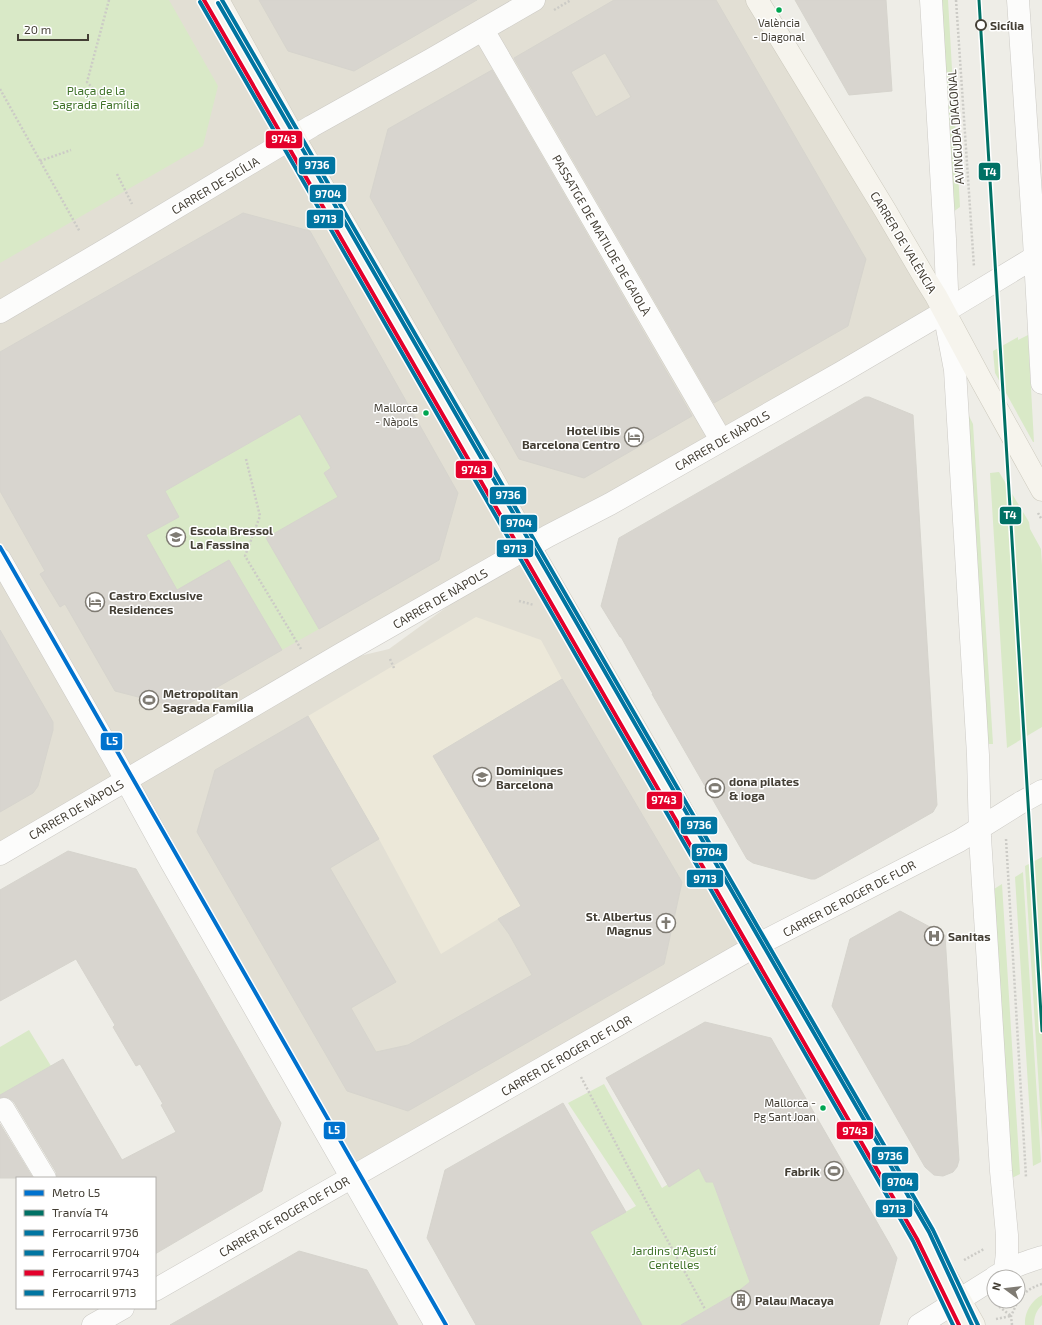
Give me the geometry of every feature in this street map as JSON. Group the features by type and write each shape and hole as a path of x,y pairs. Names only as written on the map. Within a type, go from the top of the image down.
{"main road":[{"path":"218,0 294,137 488,470 530,547 660,771 713,867 759,944 801,1022 910,1209 974,1325"},
{"name":"CARRER DE VALÈNCIA","path":"757,0 936,296 1042,490"}],"street":[{"name":"CARRER DE SICÍLIA","path":"0,312 294,137 534,0"},
{"path":"931,0 945,239 947,289 944,312 955,370 978,755 980,828 1001,1171 1007,1235 1007,1253 1000,1269"},
{"path":"1018,0 1038,256 1042,383"},
{"name":"PASSATGE DE MATILDE DE GAIOLÀ","path":"483,30 722,440"},
{"name":"CARRER DE NÀPOLS","path":"0,854 350,649 530,547 610,504 842,372 1038,256"},
{"path":"0,559 436,1325"},
{"name":"CARRER DE ROGER DE FLOR","path":"156,1289 759,944 959,840 1042,790"},
{"path":"4,1108 45,1177"},
{"path":"1013,1269 1042,1257"},
{"path":"919,1325 986,1283"},
{"path":"93,1325 121,1309"}],"path":[{"path":"109,0 87,82 110,107"},
{"name":"AVINGUDA DIAGONAL","path":"956,0 973,253"},
{"path":"0,90 80,232"},
{"path":"40,161 71,150"},
{"path":"117,174 132,204"},
{"path":"246,459 260,516 246,556 297,641 300,649"},
{"path":"520,601 534,605"},
{"path":"390,659 394,668"},
{"path":"580,1077 705,1309"},
{"path":"1026,1292 1042,1284"},
{"path":"1012,1325 1011,1316 1014,1309"}],"shaded area":[{"path":"0,0 757,0 936,318 530,547 759,944 352,1177 126,780 0,854","holes":["525,550 389,649 326,664"]},
{"name":"Dominiques Barcelona","path":"476,617 541,640 562,679 682,882 664,964 558,1025 509,934 498,919 441,954 379,839 308,716"}],"green space":[{"name":"Plaça de la Sagrada Família","path":"0,0 169,0 218,86 203,146 0,263"},
{"path":"939,0 948,0 960,207 953,212"},
{"path":"1028,335 1034,442 995,373 993,351 1018,337 1018,340"},
{"path":"965,408 973,424 993,744 985,744"},
{"path":"300,414 350,500 272,547 319,629 282,650 229,560 177,590 131,510"},
{"path":"999,472 1029,522 1030,529 1041,549 1042,565 1042,727 1007,748 990,473"},
{"path":"1042,857 1042,1138 1025,866"},
{"path":"1023,872 1041,1162 1033,1166 1015,877"},
{"path":"1002,884 1020,1174 1012,1178 994,889"},
{"path":"29,1030 51,1066 0,1098 0,1047"},
{"name":"Jardins d'Agustí Centelles","path":"604,1084 662,1188 698,1165 706,1182 713,1182 750,1282 736,1293 681,1325 642,1325 590,1232 636,1206 568,1103"},
{"path":"1042,1295 1042,1305 1034,1319 1034,1325 1025,1325 1029,1308"}],"building":[{"path":"259,0 477,0 354,71 288,51"},
{"path":"614,0 716,0 866,259 848,326 714,403 514,58","holes":["605,53 631,97 596,117 571,72"]},
{"path":"795,0 886,0 892,91 849,95"},
{"path":"492,70 692,416 584,478 519,459 370,197 388,129"},
{"path":"243,213 310,231 458,493 439,560 319,629 266,538 338,497 324,473 331,468 300,414 165,491 179,517 146,535 177,590 229,560 282,650 181,708 115,691 65,604 60,607 40,574 45,571 0,491 0,352"},
{"path":"865,397 869,397 913,415 937,805 933,812 821,876 811,879 753,863 747,859 621,637 601,606 619,538"},
{"path":"0,630 53,722 53,730 38,786 33,793 0,812"},
{"path":"562,679 682,882 664,964 408,1111 347,1091 197,832 215,770 308,716 379,839 330,868 396,982 351,1008 376,1052 408,1045 532,975 509,934 498,919 521,906 433,756"},
{"path":"68,851 136,869 281,1123 262,1191 156,1253 156,1177 57,1177 56,1172 14,1102 9,1098 0,1098 0,1095 63,1059 122,1160 176,1132 161,1105 163,1104 140,1064 136,1066 113,1027 115,1025 76,959 0,1001 0,890"},
{"path":"900,911 945,935 959,1160 957,1167 953,1172 943,1176 934,1175 925,1167 832,1006 850,939"},
{"path":"705,1022 771,1038 889,1243 897,1258 879,1325 681,1325 736,1293 750,1282 713,1182 706,1182 699,1168 669,1187 606,1078"},
{"path":"563,1103 626,1212 590,1232 642,1325 476,1325 427,1238 445,1170"},
{"path":"0,1124 32,1177 0,1178"},
{"path":"299,1251 367,1270 398,1325 170,1325"}],"metro line":[{"name":"L5","path":"0,547 446,1325"}],"tram line":[{"name":"T4","path":"979,0 1042,1031"}],"rail line":[{"name":"9743","path":"204,0 917,1239 959,1325"},
{"name":"9736","path":"222,0 933,1230 978,1325"},
{"name":"9713","path":"200,2 913,1241 953,1325"},
{"name":"9704","path":"218,3 929,1232 972,1325"}],"place":[{"name":"València - Diagonal","path":"779,10"},
{"name":"Sicília","path":"981,25"},
{"name":"Mallorca - Nàpols","path":"426,413"},
{"name":"Hotel ibis Barcelona Centro","path":"634,437"},
{"name":"Escola Bressol La Fassina","path":"176,537"},
{"name":"Castro Exclusive Residences","path":"95,602"},
{"name":"Metropolitan Sagrada Familia","path":"149,700"},
{"name":"Dominiques Barcelona","path":"482,777"},
{"name":"dona pilates & ioga","path":"715,788"},
{"name":"St. Albertus Magnus","path":"666,923"},
{"name":"Sanitas","path":"934,936"},
{"name":"Mallorca - Pg Sant Joan","path":"823,1108"},
{"name":"Fabrik","path":"834,1171"},
{"name":"Palau Macaya","path":"741,1300"}]}
